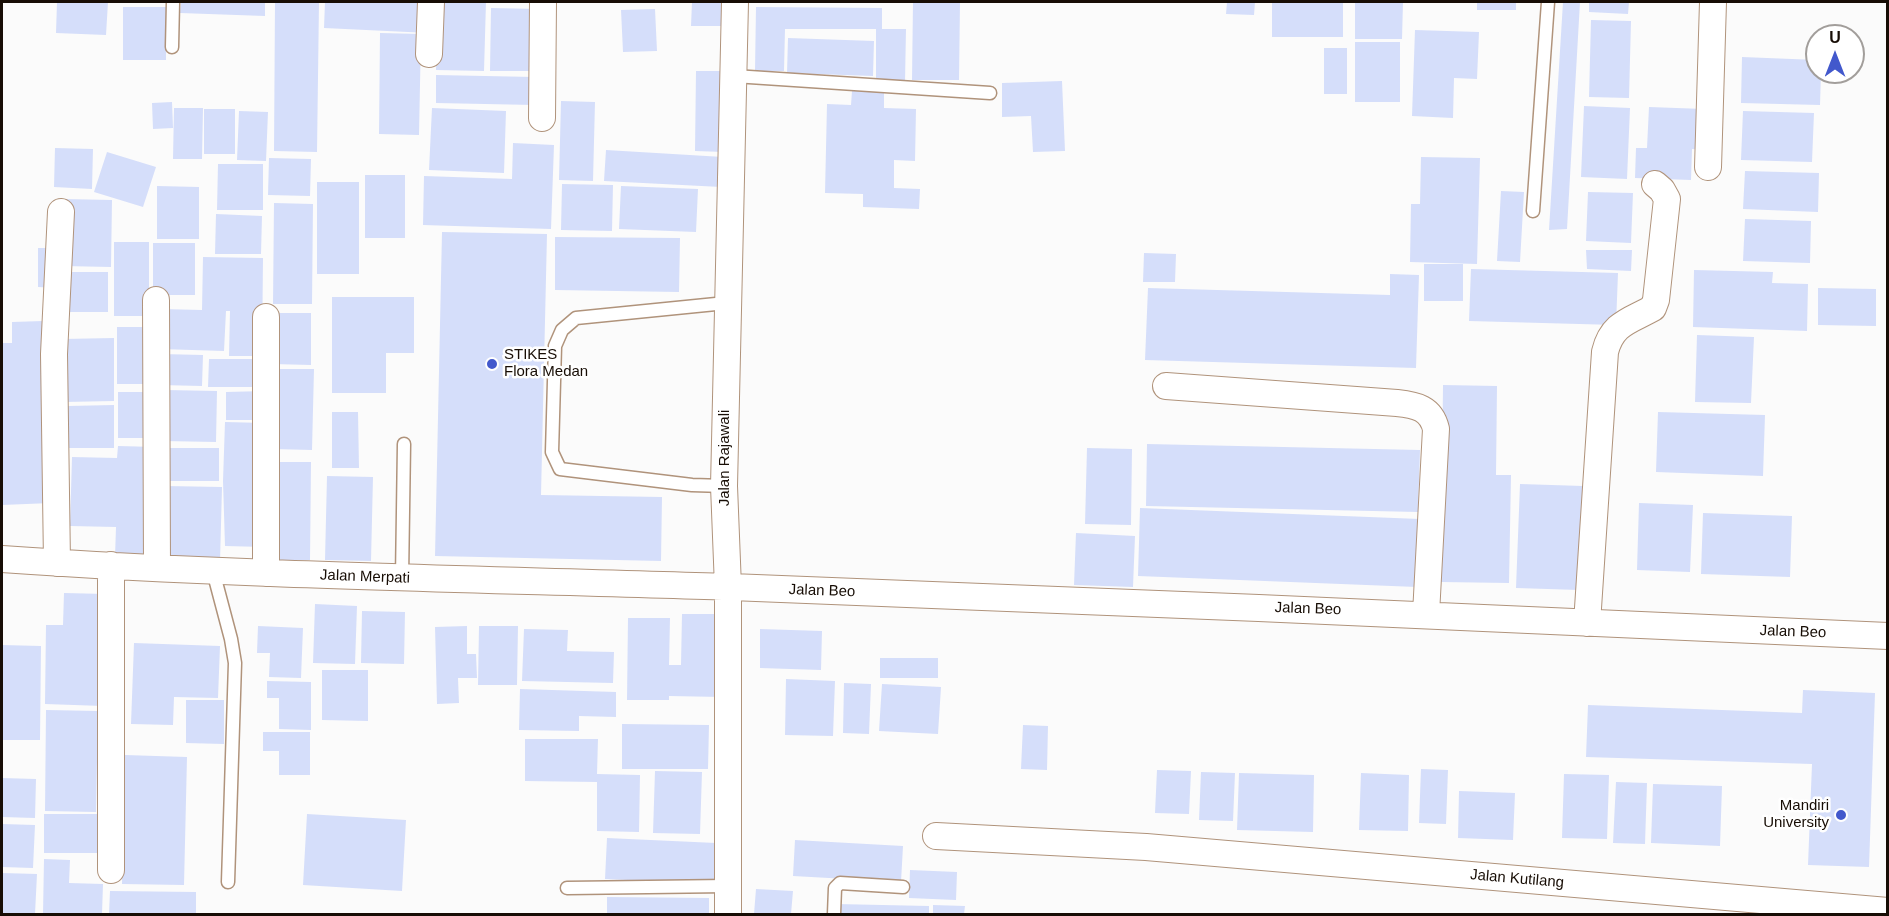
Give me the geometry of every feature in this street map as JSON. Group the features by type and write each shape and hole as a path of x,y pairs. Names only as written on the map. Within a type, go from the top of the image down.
{"street":[{"path":"429,54 431,2"},
{"path":"542,118 543,2"},
{"name":"Jalan Rajawali","path":"728,915 728,587 724,486 726,303 735,2"},
{"path":"1708,167 1713,2"},
{"path":"1587,623 1605,352 1608,340 1615,330 1621,324 1653,308 1656,300 1667,199 1655,184"},
{"path":"57,563 54,354 61,212"},
{"path":"156,300 157,568"},
{"path":"266,317 266,573"},
{"path":"1166,386 1397,403 1425,409 1436,429 1426,614"},
{"name":"Jalan Merpati","path":"2,559 213,571 728,587"},
{"path":"111,566 111,870"},
{"name":"Jalan Beo","path":"728,587 1426,614 1887,636"},
{"name":"Jalan Kutilang","path":"936,836 1146,847 1884,912"}],"lane":[{"path":"172,47 173,2"},
{"path":"1533,211 1548,2"},
{"path":"734,76 990,93"},
{"path":"724,486 692,485 560,469 552,452 555,346 562,330 576,318 726,303"},
{"path":"402,578 404,444"},
{"path":"213,571 235,663 228,882"},
{"path":"834,915 835,888 840,883 903,887"},
{"path":"567,888 728,886"}],"building":[{"path":"57,2 108,2 106,35 56,33"},
{"path":"181,2 265,2 265,16 180,13"},
{"path":"275,2 319,2 317,152 274,151"},
{"path":"325,2 430,2 429,33 324,28"},
{"path":"438,2 486,2 484,71 436,70"},
{"path":"692,2 722,2 721,26 691,26"},
{"path":"913,2 960,2 959,80 912,80"},
{"path":"1227,2 1255,2 1254,15 1226,14"},
{"path":"1272,2 1343,2 1343,37 1272,37"},
{"path":"1355,2 1403,2 1402,39 1355,39"},
{"path":"1477,2 1516,2 1516,10 1477,10"},
{"path":"1563,2 1580,2 1567,229 1549,230"},
{"path":"1589,2 1629,2 1628,14 1589,12"},
{"path":"123,7 166,7 166,60 123,60"},
{"path":"756,7 882,8 882,29 906,29 905,82 876,82 876,29 785,29 784,71 755,71"},
{"path":"491,8 539,9 539,71 490,71"},
{"path":"655,9 657,51 623,52 621,10"},
{"path":"1591,20 1631,21 1629,98 1589,97"},
{"path":"1415,30 1479,32 1477,79 1454,78 1453,118 1412,116"},
{"path":"380,33 421,34 419,135 379,134"},
{"path":"788,38 874,41 873,76 787,73"},
{"path":"1355,42 1400,42 1400,102 1355,102"},
{"path":"1324,48 1347,48 1347,94 1324,94"},
{"path":"1742,57 1805,60 1805,84 1821,84 1820,105 1741,103"},
{"path":"696,71 725,71 724,152 695,151"},
{"path":"436,75 534,77 534,105 436,103"},
{"path":"1062,81 1065,151 1033,152 1031,116 1002,117 1002,83"},
{"path":"852,91 884,91 884,108 916,109 915,161 894,160 894,188 920,189 919,209 863,207 863,194 825,193 827,104 851,105"},
{"path":"561,101 595,102 593,181 559,180"},
{"path":"172,102 173,128 153,129 152,103"},
{"path":"1584,106 1630,108 1627,179 1581,177"},
{"path":"1649,107 1704,109 1702,150 1692,149 1691,180 1635,178 1636,148 1647,148"},
{"path":"174,108 203,108 202,159 173,159"},
{"path":"432,108 506,111 504,173 429,170"},
{"path":"204,109 235,109 235,154 204,154"},
{"path":"239,111 268,112 266,161 237,160"},
{"path":"1743,111 1814,113 1812,162 1741,160"},
{"path":"513,143 554,145 551,229 423,225 424,176 512,179"},
{"path":"55,148 93,149 92,189 54,187"},
{"path":"606,150 723,157 721,187 604,181"},
{"path":"107,152 156,167 143,207 94,192"},
{"path":"1421,157 1480,158 1477,264 1410,262 1411,204 1420,204"},
{"path":"269,158 311,159 310,196 268,195"},
{"path":"218,164 263,164 263,210 217,210"},
{"path":"1745,171 1819,173 1818,212 1743,209"},
{"path":"365,175 405,175 405,238 365,238"},
{"path":"317,182 359,182 359,274 317,274"},
{"path":"562,184 613,185 612,231 561,230"},
{"path":"157,186 199,187 199,239 157,239"},
{"path":"621,186 698,189 696,232 619,229"},
{"path":"1501,191 1524,192 1520,262 1497,261"},
{"path":"1588,192 1633,193 1631,243 1586,241"},
{"path":"64,199 112,200 111,267 63,266"},
{"path":"274,203 313,204 312,304 273,304"},
{"path":"216,214 262,216 261,254 215,254"},
{"path":"1745,219 1811,221 1810,263 1743,261"},
{"name":"STIKES Flora Medan","path":"442,232 547,234 541,495 662,497 661,561 435,556"},
{"path":"555,237 680,238 679,292 555,290"},
{"path":"114,242 149,242 149,316 114,316"},
{"path":"153,243 195,243 195,295 153,295"},
{"path":"38,248 57,248 57,288 38,287"},
{"path":"1586,250 1632,250 1631,271 1587,269"},
{"path":"1144,253 1176,254 1175,282 1143,282"},
{"path":"203,257 263,258 262,356 229,356 230,311 226,311 224,351 160,349 161,309 202,310"},
{"path":"1424,264 1463,264 1463,301 1424,301"},
{"path":"1471,269 1618,273 1616,325 1469,321"},
{"path":"1694,270 1773,272 1772,283 1808,284 1807,331 1693,327"},
{"path":"67,272 108,272 108,312 67,312"},
{"path":"1390,274 1419,275 1416,368 1145,360 1148,288 1390,295"},
{"path":"1818,288 1876,289 1876,326 1818,325"},
{"path":"332,297 414,297 414,353 386,353 386,393 332,393"},
{"path":"272,313 311,313 311,365 272,364"},
{"path":"43,321 51,503 2,505 2,343 12,343 12,322"},
{"path":"117,327 155,327 155,384 117,384"},
{"path":"1697,335 1754,337 1751,403 1695,402"},
{"path":"114,338 114,401 64,402 63,339"},
{"path":"161,354 203,355 202,386 160,385"},
{"path":"209,359 259,359 259,387 208,387"},
{"path":"274,369 314,369 312,450 273,449"},
{"path":"1443,385 1497,386 1496,475 1511,475 1509,583 1441,582"},
{"path":"165,390 217,391 216,442 163,441"},
{"path":"265,391 265,420 226,420 226,392"},
{"path":"118,392 154,392 153,438 118,438"},
{"path":"114,405 114,448 68,448 68,406"},
{"path":"332,412 358,412 359,468 332,468"},
{"path":"1658,412 1765,415 1763,476 1656,472"},
{"path":"225,422 264,423 264,547 225,546 223,481"},
{"path":"1147,444 1420,450 1418,512 1146,506"},
{"path":"118,446 156,447 153,558 115,557 116,527 70,526 72,457 117,458"},
{"path":"161,448 219,448 219,481 161,481"},
{"path":"1087,448 1132,449 1131,525 1085,524"},
{"path":"274,462 311,462 310,560 273,560"},
{"path":"327,476 373,477 371,561 325,560"},
{"path":"1520,484 1583,486 1579,590 1516,588"},
{"path":"165,486 222,487 220,562 164,561"},
{"path":"1639,503 1693,505 1690,572 1637,570"},
{"path":"1140,508 1420,519 1417,587 1138,576"},
{"path":"1703,513 1792,516 1790,577 1701,574"},
{"path":"1076,533 1135,536 1133,587 1074,585"},
{"path":"64,593 106,594 103,706 45,704 46,625 63,625"},
{"path":"315,604 357,606 355,664 313,663"},
{"path":"362,611 405,612 404,664 361,663"},
{"path":"682,614 723,614 722,697 669,696 669,700 627,700 628,618 670,618 669,665 681,665"},
{"path":"258,626 303,628 301,678 269,677 270,653 257,653"},
{"path":"467,626 467,654 476,654 477,678 458,678 459,703 437,704 435,627"},
{"path":"479,626 518,626 517,685 478,685"},
{"path":"524,629 568,630 567,651 614,652 613,683 522,681"},
{"path":"760,629 822,631 821,670 760,668"},
{"path":"134,643 220,646 218,698 174,697 173,725 131,724"},
{"path":"2,645 41,646 40,740 2,740"},
{"path":"880,658 938,658 938,678 880,678"},
{"path":"322,670 368,670 368,721 322,720"},
{"path":"786,679 835,681 833,736 785,735"},
{"path":"267,681 311,682 311,730 279,729 279,698 267,698"},
{"path":"844,683 871,684 869,734 843,733"},
{"path":"882,684 941,687 938,734 879,731"},
{"path":"520,689 616,692 616,717 579,716 579,731 519,730"},
{"name":"Mandiri University","path":"1803,690 1875,693 1869,867 1808,865 1812,764 1586,757 1588,705 1802,713"},
{"path":"186,700 224,700 224,744 186,743"},
{"path":"46,710 98,711 96,812 45,811"},
{"path":"622,724 709,725 708,769 622,769"},
{"path":"1023,725 1048,726 1047,770 1021,769"},
{"path":"263,732 310,732 310,775 279,775 279,751 263,751"},
{"path":"525,739 598,739 597,774 640,775 639,832 597,831 597,782 525,781"},
{"path":"125,755 187,757 184,885 122,884"},
{"path":"1421,769 1448,770 1446,824 1419,823"},
{"path":"1157,770 1191,771 1189,814 1155,813"},
{"path":"655,771 702,772 700,834 653,833"},
{"path":"1201,772 1235,773 1233,821 1199,820"},
{"path":"1239,773 1314,775 1313,832 1237,830"},
{"path":"1361,773 1409,775 1408,831 1359,830"},
{"path":"1564,774 1609,775 1607,839 1562,838"},
{"path":"2,778 36,779 35,818 2,817"},
{"path":"1616,782 1647,783 1645,844 1613,843"},
{"path":"1653,784 1722,786 1720,846 1651,843"},
{"path":"1459,791 1515,793 1513,840 1458,838"},
{"path":"44,814 97,814 97,853 44,853"},
{"path":"307,814 406,820 402,891 303,885"},
{"path":"2,824 35,825 33,868 2,867"},
{"path":"607,838 716,843 714,884 605,879"},
{"path":"795,840 903,846 901,882 793,876"},
{"path":"44,859 70,860 69,883 103,884 102,914 43,914"},
{"path":"910,870 957,872 956,900 909,898"},
{"path":"2,873 37,874 35,914 2,914"},
{"path":"756,889 793,891 791,914 754,914"},
{"path":"110,891 196,892 196,914 109,914"},
{"path":"607,897 709,898 709,914 607,914"},
{"path":"836,904 929,906 929,914 836,914"},
{"path":"933,905 965,906 964,914 933,914"}],"place":[{"name":"STIKES Flora Medan","path":"492,364"},
{"name":"Mandiri University","path":"1841,815"}]}
